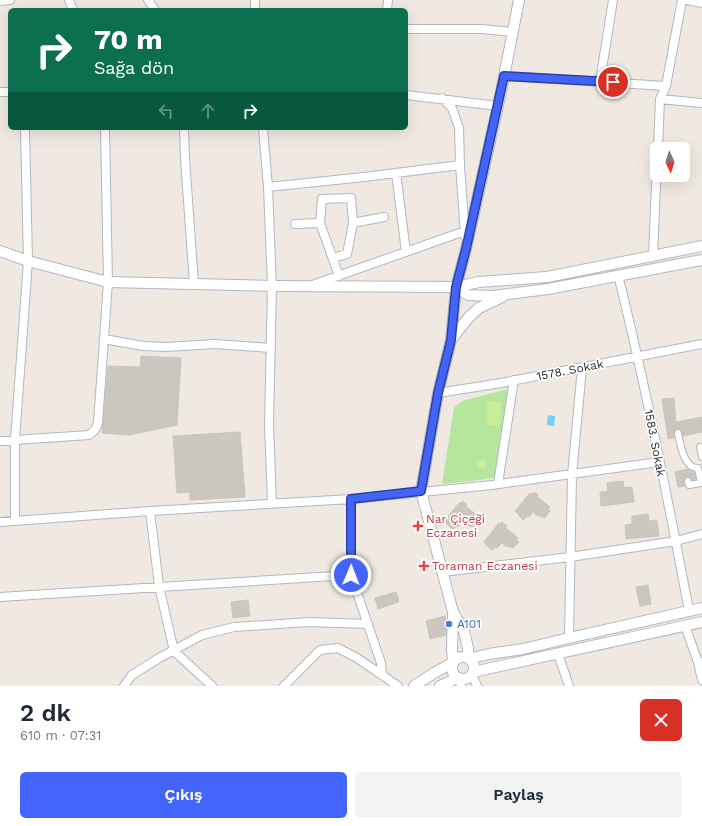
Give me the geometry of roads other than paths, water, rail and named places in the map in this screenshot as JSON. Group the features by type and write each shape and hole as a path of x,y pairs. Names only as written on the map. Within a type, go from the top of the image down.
{"street":[{"path":"0,1 10,0"},
{"path":"477,686 452,671 468,648 464,632 454,612 421,491 438,393 451,340 456,287 498,106 520,0"},
{"path":"600,81 612,0"},
{"path":"658,142 660,99 666,86 682,0"},
{"path":"687,0 702,3"},
{"path":"408,29 482,29 513,32"},
{"path":"504,76 666,86"},
{"path":"408,95 442,98 498,106"},
{"path":"442,98 452,108 459,128 466,249"},
{"path":"660,99 702,103"},
{"path":"16,521 15,440 28,261 25,130"},
{"path":"0,441 89,435 95,430 98,423 108,282 105,130"},
{"path":"184,130 194,284"},
{"path":"263,130 268,187 272,286 268,425 272,503"},
{"path":"268,187 460,165"},
{"path":"396,173 406,252"},
{"path":"653,255 656,182"},
{"path":"333,258 347,254 353,223 351,198 322,199 320,223 339,276"},
{"path":"353,223 384,217"},
{"path":"295,224 320,223"},
{"path":"310,286 465,231"},
{"path":"0,251 28,261 108,282 272,286 456,287 479,282 547,277 702,246"},
{"path":"456,287 468,295 492,296 548,289 702,260"},
{"name":"1583. Sokak","path":"618,276 638,356 689,611"},
{"path":"451,340 469,317 479,308 509,294"},
{"path":"104,339 143,346 166,347 216,344 271,348"},
{"name":"1578. Sokak","path":"438,393 582,368 702,344"},
{"path":"569,638 572,475 582,368"},
{"path":"498,484 514,380"},
{"path":"678,433 682,452 689,465 694,468 698,468 701,483 689,485 688,481"},
{"path":"700,447 702,457"},
{"path":"0,522 351,499 498,484 659,462"},
{"path":"351,499 351,575 381,663 382,675"},
{"path":"150,511 159,586 174,651 212,686"},
{"path":"443,572 570,557 676,541 702,534"},
{"path":"0,597 351,575"},
{"path":"414,686 460,659 523,649 702,608"},
{"path":"454,612 452,649 460,659 474,667 465,678"},
{"path":"124,686 132,675 202,635 234,627 309,622 368,624"},
{"path":"440,686 558,654 702,622"},
{"path":"685,626 700,662 702,680"},
{"path":"284,686 320,650 338,648 357,658 398,686"},
{"path":"558,654 569,686"}],"water":[{"path":"548,415 555,416 554,426 547,425"}],"place":[{"name":"Nar Çiçeği Eczanesi","path":"418,526"},
{"name":"Toraman Eczanesi","path":"424,566"},
{"name":"A101","path":"449,624"}]}
